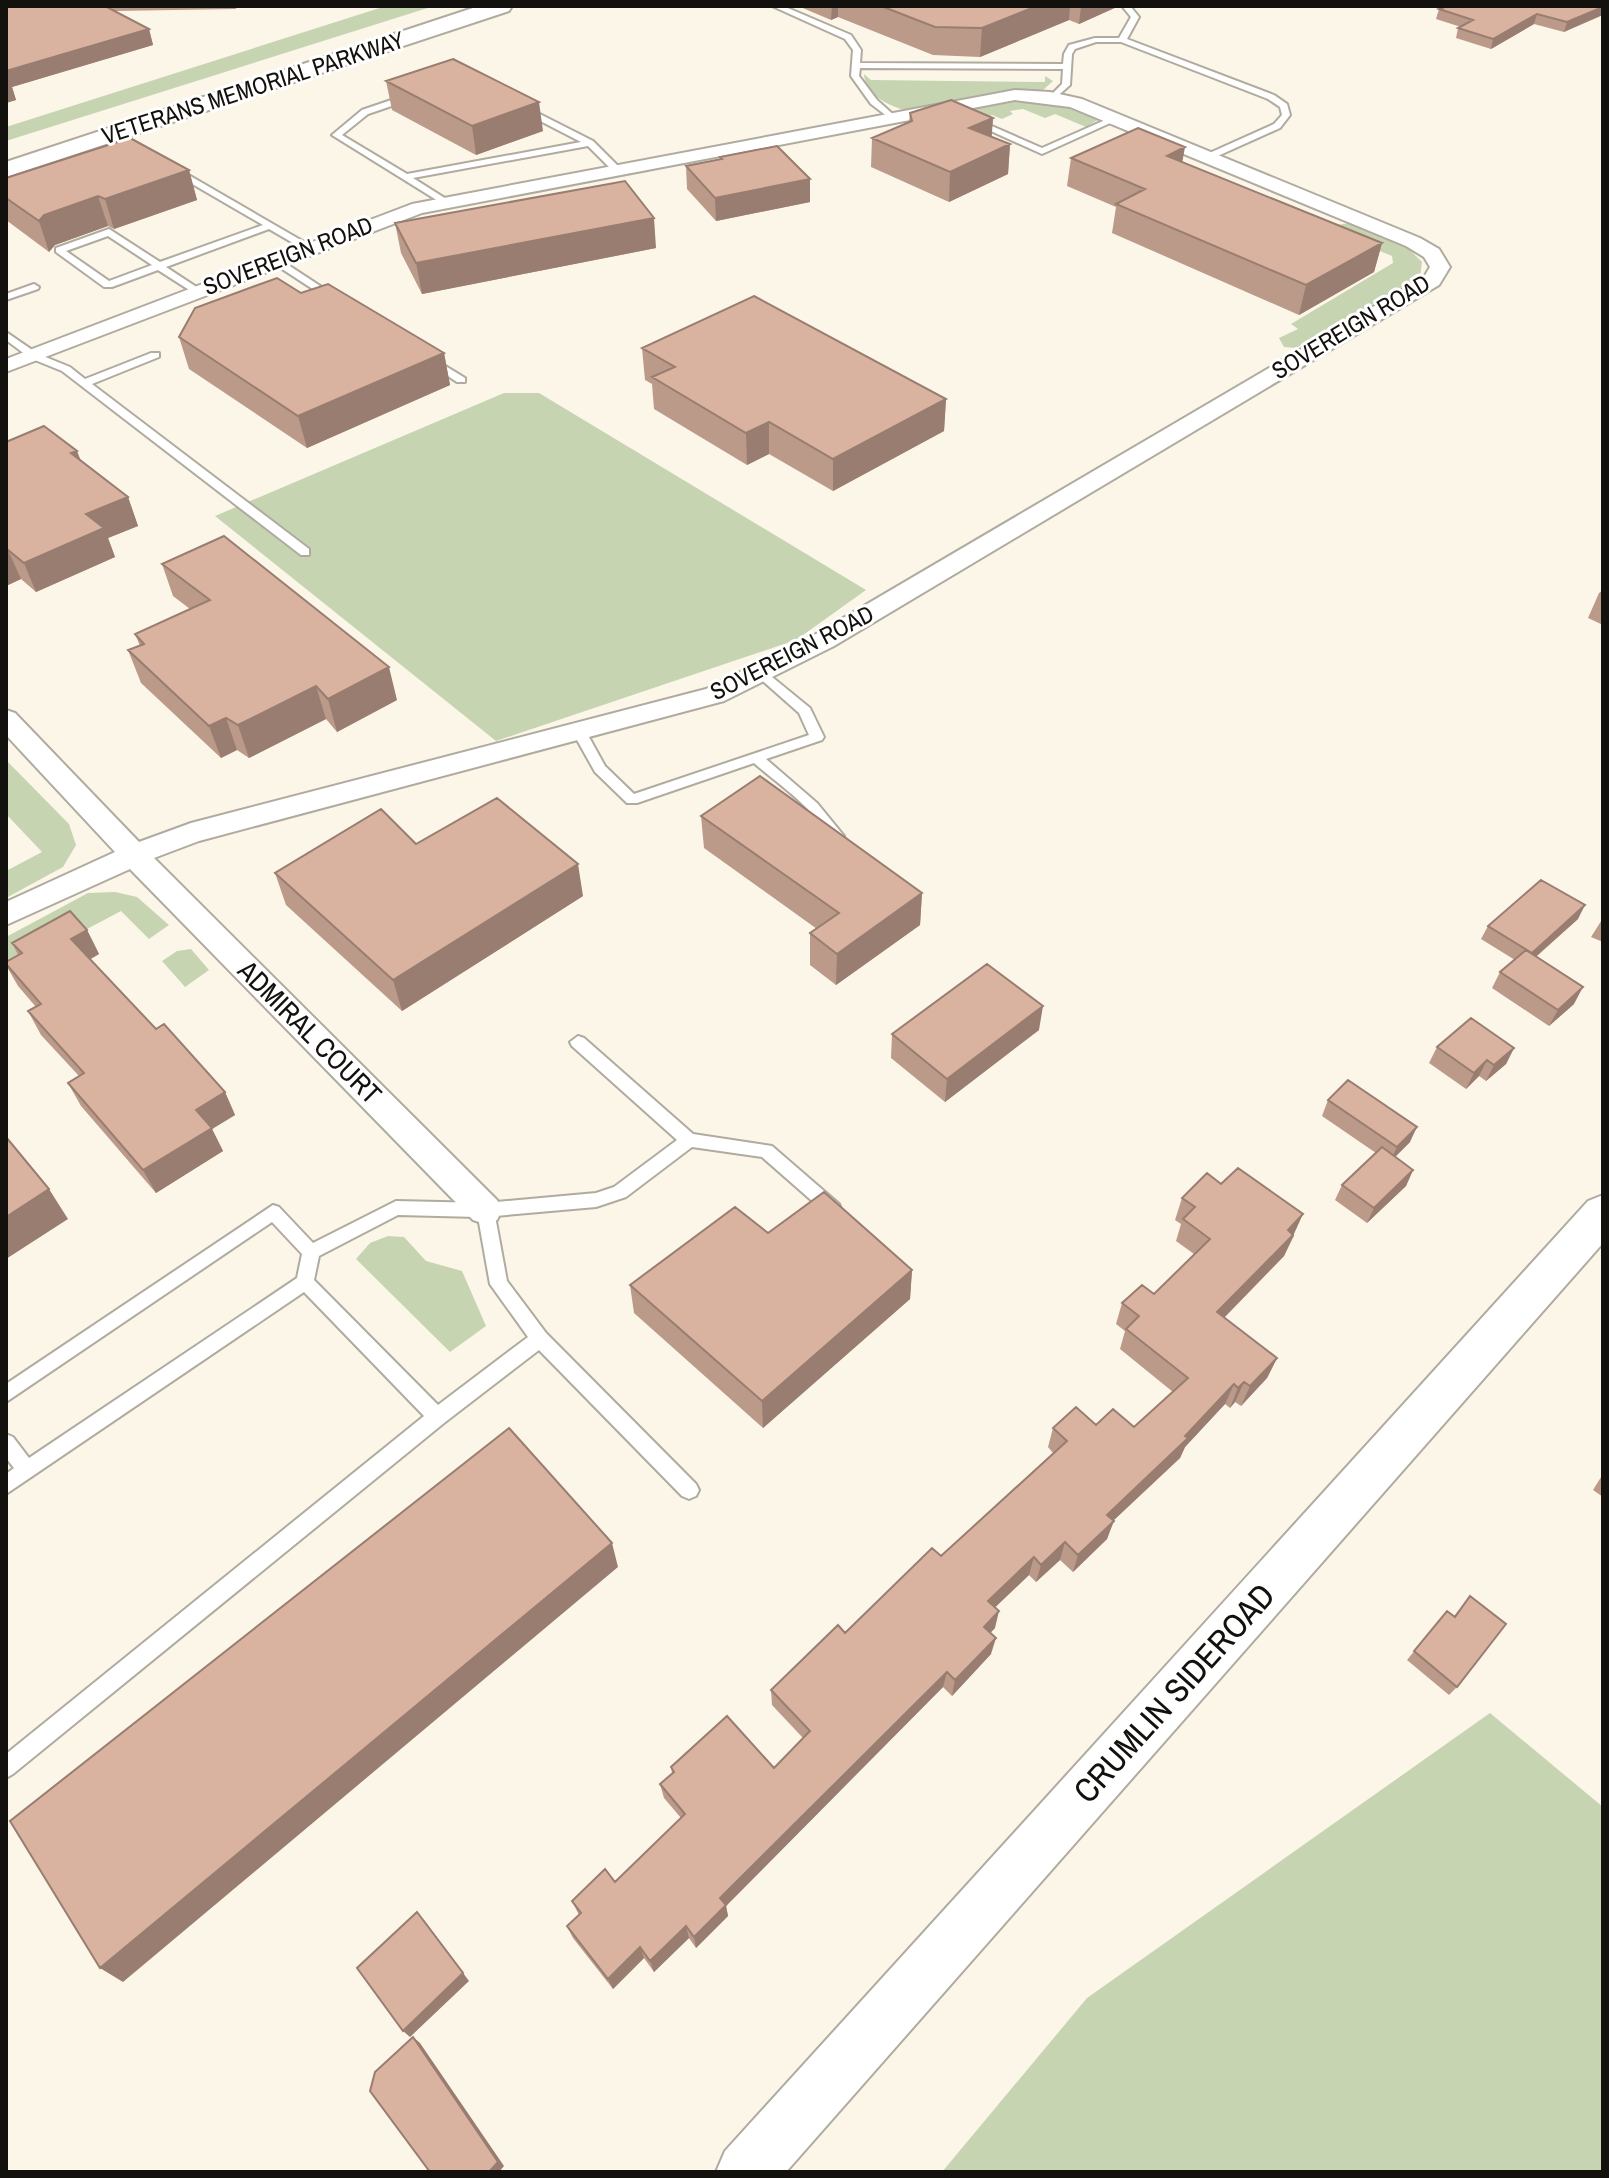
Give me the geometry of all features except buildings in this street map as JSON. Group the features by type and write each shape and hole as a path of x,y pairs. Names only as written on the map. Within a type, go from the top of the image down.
{"highway":[{"name":"VETERANS MEMORIAL PARKWAY","path":"6,153 457,6"},
{"name":"VETERANS MEMORIAL PARKWAY","path":"6,170 501,6"}],"street":[{"name":"SOVEREIGN ROAD","path":"6,366 383,219 446,202 1015,95 1053,97 1115,119 1420,245 1436,258 1439,273 1432,281 838,633 715,695 191,833 134,855 6,914"},
{"name":"ADMIRAL COURT","path":"6,719 134,855 485,1210"},
{"name":"CRUMLIN SIDEROAD","path":"746,2172 1603,1213"}],"lane":[{"path":"776,6 848,37 857,50 855,76 863,89 892,117"},
{"path":"1122,40 1135,17 1126,6"},
{"path":"1053,97 1066,85 1069,51 1078,44 1122,40 1271,97 1284,106 1286,115 1277,126 1208,157"},
{"path":"854,65 1067,67"},
{"path":"422,92 365,112 336,135 410,176 446,202"},
{"path":"507,99 590,143 617,170"},
{"path":"950,106 974,122 1042,151 1115,119"},
{"path":"410,176 590,143"},
{"path":"172,168 308,248"},
{"path":"197,292 159,266 109,232 59,250 108,285 159,266 270,226"},
{"path":"276,261 342,303"},
{"path":"6,297 34,287"},
{"path":"7,336 34,356 66,369 305,552"},
{"path":"84,383 155,355"},
{"path":"421,355 461,380"},
{"path":"579,731 600,769 632,800 817,737 805,711 761,672"},
{"path":"756,758 812,806 837,836 834,848"},
{"path":"578,1042 689,1140 766,1151 842,1216"},
{"path":"311,1252 396,1208 485,1210 596,1200 620,1192 689,1140"},
{"path":"485,1210 499,1284 540,1339 689,1490"},
{"path":"6,1394 273,1212 311,1252"},
{"path":"6,1485 305,1282 311,1252"},
{"path":"305,1282 437,1417"},
{"path":"6,1767 437,1417 540,1339"},
{"path":"6,1443 27,1470"}],"green space":[{"path":"386,6 434,6 6,141 6,127"},
{"path":"864,74 871,80 1045,82 1045,76 1053,81 1043,90 904,110 884,102 873,93"},
{"path":"1015,102 1060,105 1098,120 1086,127 1055,114 1045,118 1023,109 1010,111 1013,114 1002,119 992,115 983,118 969,110"},
{"path":"1350,223 1408,248 1422,262 1420,277 1296,348 1284,347 1279,338 1298,329 1291,324 1393,263 1392,256 1333,232 1331,226"},
{"path":"504,393 539,393 866,590 796,640 496,741 215,516"},
{"path":"6,760 69,824 76,845 63,867 6,898 6,871 42,852 6,814"},
{"path":"115,892 137,897 169,925 149,939 121,911 23,963 6,962 6,937 88,893"},
{"path":"191,949 209,970 185,987 162,961 177,951"},
{"path":"388,1236 404,1237 426,1261 462,1271 486,1326 450,1352 356,1259 370,1243"},
{"path":"1490,1713 1603,1807 1603,2172 942,2172 1087,1998"}]}
